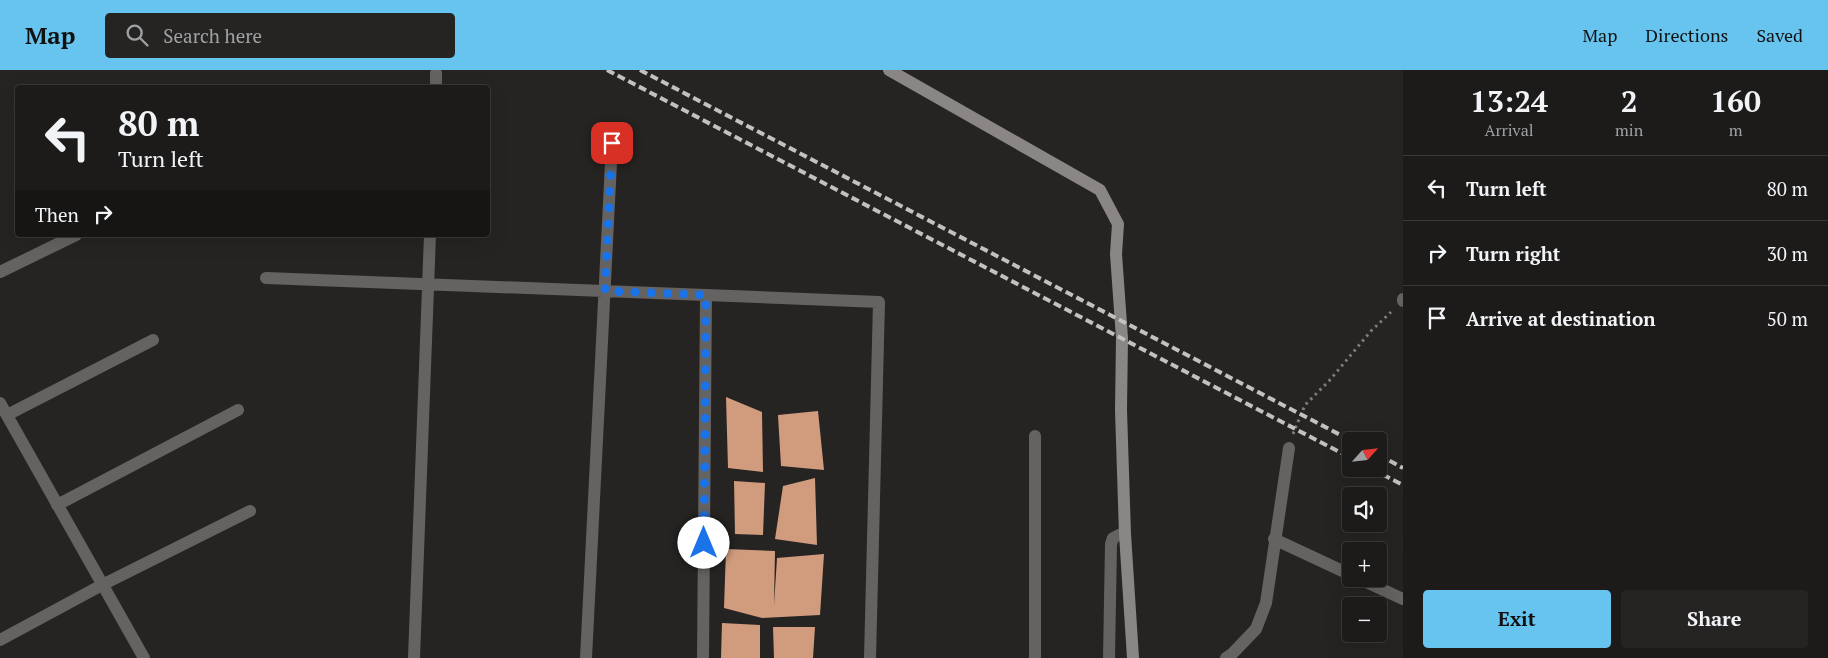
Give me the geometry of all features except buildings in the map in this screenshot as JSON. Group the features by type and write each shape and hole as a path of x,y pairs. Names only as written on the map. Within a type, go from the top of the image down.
{"main road":[{"path":"889,70 1100,190 1118,224 1116,254 1122,338 1121,410 1125,534 1133,658"}],"street":[{"path":"436,73 436,85"},
{"path":"586,658 612,143"},
{"path":"0,272 72,237"},
{"path":"414,658 430,237"},
{"path":"266,278 879,302 870,658"},
{"path":"703,658 706,295"},
{"path":"7,415 153,340"},
{"path":"0,404 144,658"},
{"path":"57,505 238,410"},
{"path":"1035,436 1035,658"},
{"path":"1226,658 1256,629 1266,603 1289,448"},
{"path":"0,640 102,584 250,511"},
{"path":"1109,658 1111,544 1113,538 1119,534 1125,534"},
{"path":"1274,539 1342,571"},
{"path":"1377,587 1403,599"}],"path":[{"path":"1289,448 1295,428 1305,406 1329,381 1371,330 1403,300"}],"railway":[{"path":"607,70 1342,453"},
{"path":"640,70 1342,436"},
{"path":"1388,460 1403,468"},
{"path":"1388,477 1403,485"}],"route":[{"path":"612,143 605,291 706,295 704,543"}]}
